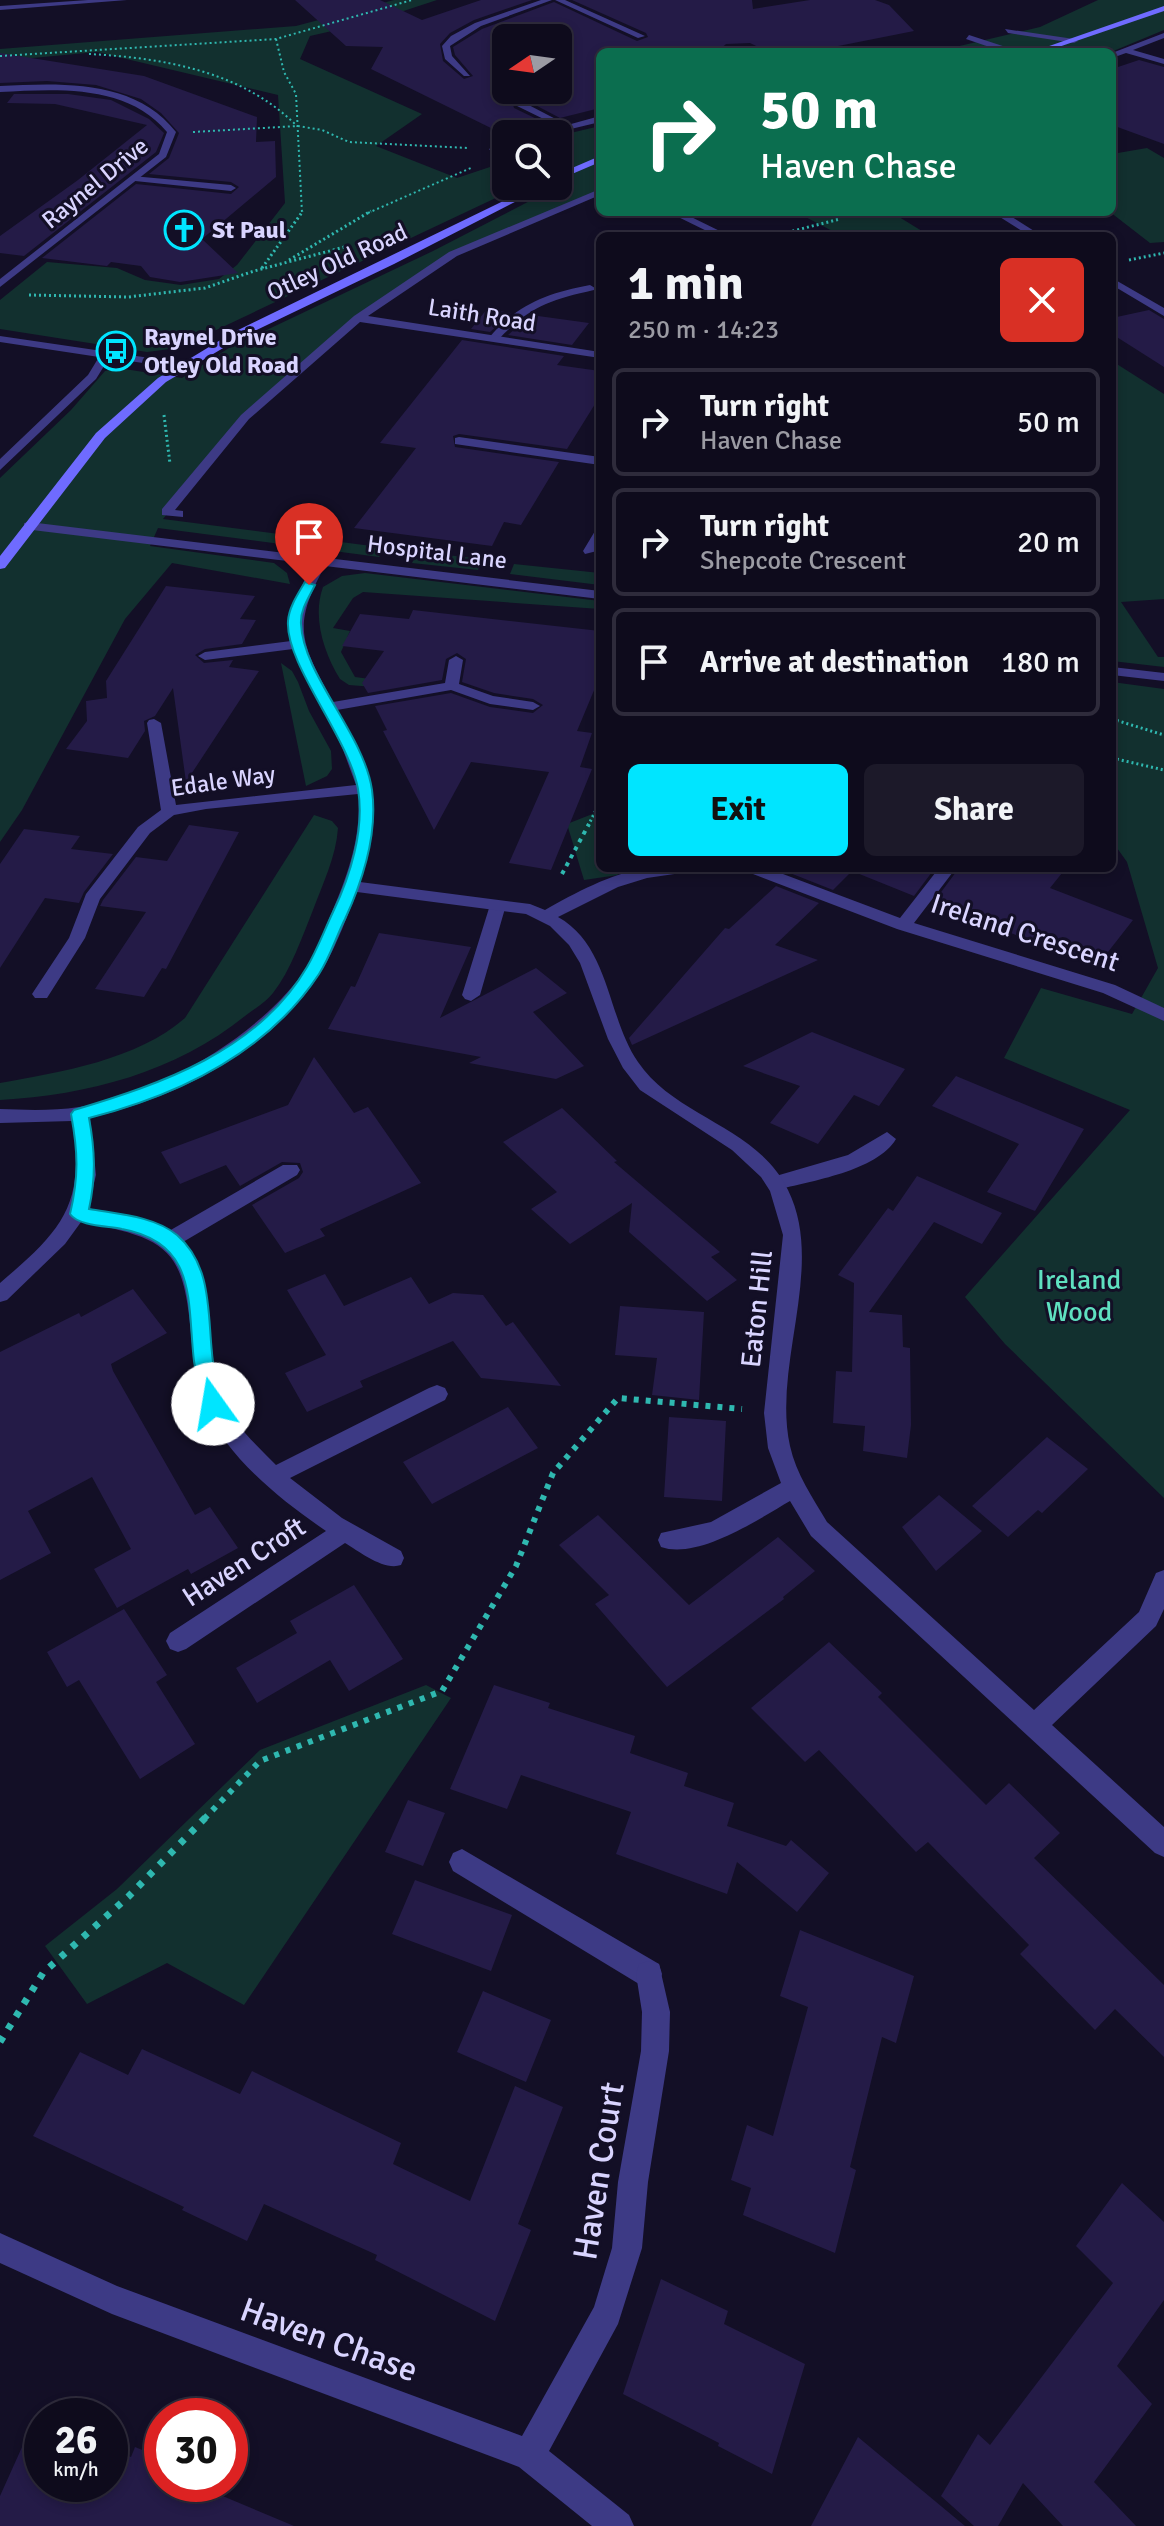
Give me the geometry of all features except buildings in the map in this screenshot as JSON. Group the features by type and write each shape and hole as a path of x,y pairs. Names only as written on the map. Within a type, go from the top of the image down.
{"street":[{"path":"0,8 123,0"},
{"path":"467,74 448,57 446,46 450,41 467,30 548,0"},
{"path":"559,0 641,36"},
{"path":"1050,48 1164,8"},
{"path":"1008,31 1074,41"},
{"path":"1116,55 1164,35"},
{"path":"969,37 1001,48"},
{"path":"1126,51 1164,62"},
{"name":"Raynel Drive","path":"0,89 71,89 124,98 156,112 165,119 172,133 163,155 0,284"},
{"path":"520,104 553,120"},
{"path":"572,126 596,120"},
{"path":"572,171 596,161"},
{"path":"135,178 231,188"},
{"name":"Otley Old Road","path":"179,514 166,512 245,417 358,318 453,254 596,194"},
{"name":"Otley Old Road","path":"0,565 83,457 139,398 242,331 338,288 513,200"},
{"path":"682,216 716,232"},
{"path":"1004,216 1030,232"},
{"path":"580,280 596,294"},
{"path":"1116,283 1164,313"},
{"path":"493,339 527,304 548,296 590,288"},
{"name":"Laith Road","path":"358,318 596,354"},
{"path":"0,339 184,366"},
{"path":"0,466 92,377 105,356"},
{"path":"459,441 596,460"},
{"name":"Hospital Lane","path":"29,526 596,594"},
{"path":"590,551 596,541"},
{"path":"0,1116 80,1114 116,1105 230,1055 268,1025 313,971 352,886 365,831 365,789 346,735 313,677 294,624 297,610 321,560"},
{"path":"205,656 299,644"},
{"path":"452,686 456,660"},
{"path":"1116,671 1164,677"},
{"path":"331,707 452,686 490,700 533,706"},
{"path":"154,723 169,811"},
{"name":"Edale Way","path":"41,994 77,938 92,898 144,830 169,811 206,804 365,789"},
{"path":"548,915 617,880 646,872"},
{"name":"Ireland Crescent","path":"763,872 903,925 1109,989 1164,1015"},
{"path":"903,925 945,872"},
{"name":"Eaton Hill","path":"352,886 530,909 548,915 577,941 594,972 626,1061 647,1087 763,1165 789,1210 793,1235 775,1413 779,1448 794,1487 819,1529 1164,1844"},
{"path":"471,995 498,905"},
{"path":"0,1294 59,1239 79,1214 87,1181 80,1114"},
{"path":"776,1183 870,1154 885,1145 887,1139"},
{"path":"79,1214 141,1225 170,1240 290,1170"},
{"name":"Haven Croft","path":"170,1240 192,1269 198,1291 204,1363 213,1404 237,1438 272,1477 307,1508 342,1533 393,1558"},
{"name":"Haven Croft","path":"272,1477 437,1394"},
{"path":"669,1540 690,1540 709,1534 794,1487"},
{"name":"Haven Croft","path":"178,1641 342,1533"},
{"path":"1034,1726 1148,1619 1164,1580"},
{"name":"Haven Court","path":"462,1862 649,1974 656,2012 655,2051 633,2182 627,2248 607,2313 529,2455"},
{"name":"Haven Chase","path":"0,2248 112,2299 529,2455 618,2526"}],"path":[{"path":"0,56 276,39 412,0"},
{"path":"261,269 303,212 296,94 284,72 276,39"},
{"path":"63,52 129,56 198,69 240,84 298,126"},
{"path":"172,133 298,126 322,130 349,142 424,144 492,155"},
{"path":"281,264 374,209 492,159"},
{"path":"789,232 840,219"},
{"path":"29,295 128,297 205,288 261,269 353,245"},
{"path":"1125,261 1164,253"},
{"path":"1116,720 1164,735"},
{"path":"1116,759 1164,770"},
{"path":"0,2042 43,1973 128,1897 260,1761 442,1691 516,1566 553,1473 618,1398 775,1413"}],"green space":[{"path":"394,0 437,0 367,23 310,36 300,59 422,114 376,146 457,178 492,166 492,200 178,348 147,352 0,329 0,300 47,262 117,268 145,280 181,285 219,279 237,265 285,203 278,95 97,52 0,61 0,49 296,26"},
{"path":"1098,0 1164,0 1164,30 1116,50 951,48 1040,27"},
{"path":"596,127 596,194 453,254 358,318 245,417 163,519 387,548 379,557 158,528 150,546 274,563 287,573 290,584 172,563 125,619 22,810 0,842 0,478 71,410 105,371 118,368 182,378 229,348 433,251 532,200 572,200 572,133"},
{"path":"1147,148 1164,158 1164,242 1150,243 1115,216 1116,153"},
{"path":"804,216 898,216 924,232 834,232"},
{"path":"1116,364 1164,394 1164,599 1121,602 1158,657 1164,657 1164,667 1116,661"},
{"path":"418,552 483,559 478,570 412,563"},
{"path":"514,564 596,573 596,585 510,574"},
{"path":"365,573 596,601 596,609 363,592 353,598 333,628 350,631 341,652 355,677 370,679 374,687 349,685 340,679 329,658 319,622 323,587 342,576"},
{"path":"281,663 292,671 331,751 332,769 327,776 306,786"},
{"name":"Ireland Wood","path":"1116,683 1164,689 1164,1498 1005,1344 965,1297 1130,1110 1004,1058 1041,988 1132,1014 1158,968 1127,862 1116,847"},
{"path":"596,813 596,872 616,872 618,875 584,880 567,824"},
{"path":"314,815 332,821 338,828 335,849 296,953 267,999 218,1035 160,1066 66,1093 0,1100 0,1083 73,1069 121,1054 166,1032 185,1018"},
{"path":"426,1685 451,1698 244,2005 167,1963 87,2004 45,1946 117,1889 260,1750"}],"place":[{"name":"St Paul","path":"184,230"},
{"name":"Raynel Drive Otley Old Road","path":"116,351"}],"route":[{"path":"213,1404 204,1363 198,1291 192,1269 170,1240 141,1225 79,1214 87,1181 80,1114 116,1105 163,1087 230,1055 268,1025 313,971 352,886 365,831 365,789 346,735 313,677 299,644 294,624 309,585"}]}
